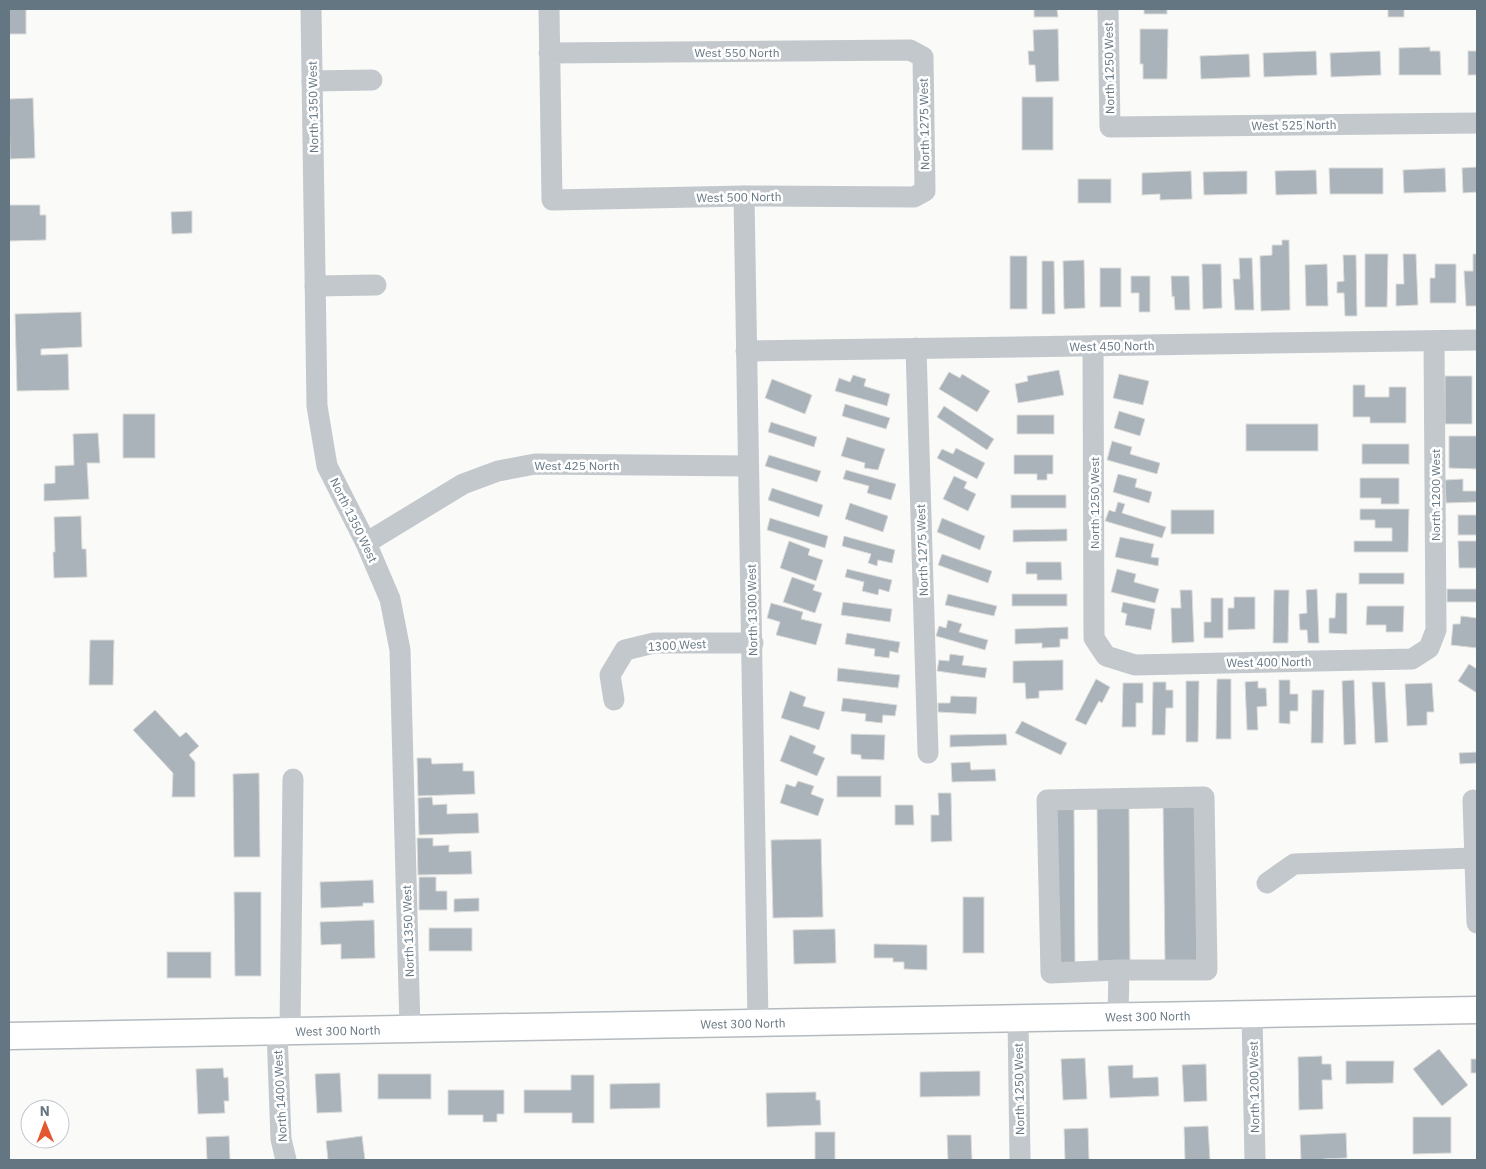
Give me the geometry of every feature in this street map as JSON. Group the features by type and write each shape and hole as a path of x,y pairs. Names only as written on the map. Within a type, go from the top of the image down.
{"main road":[{"name":"West 300 North","path":"9,1036 1477,1010"}],"street":[{"name":"North 1350 West","path":"311,9 317,406 328,466 366,543 390,599 400,650 410,1029"},
{"path":"549,9 549,53"},
{"name":"North 1250 West","path":"1108,9 1110,127"},
{"name":"West 550 North","path":"549,53 910,50 923,57"},
{"name":"West 500 North","path":"549,53 552,200 744,196 914,197 925,191"},
{"name":"North 1275 West","path":"923,57 925,191"},
{"path":"312,81 372,80"},
{"name":"West 525 North","path":"1110,127 1477,123"},
{"name":"North 1300 West","path":"744,196 758,1023"},
{"path":"315,286 376,285"},
{"name":"West 450 North","path":"746,351 1477,340"},
{"name":"North 1200 West","path":"1430,648 1436,630 1434,341"},
{"name":"North 1250 West","path":"1093,346 1094,638 1106,656"},
{"name":"North 1275 West","path":"916,348 928,753"},
{"name":"West 425 North","path":"366,543 463,484 507,469 535,464 748,466"},
{"name":"1300 West","path":"614,700 610,676 625,650 654,643 753,643"},
{"name":"West 400 North","path":"1106,656 1135,665 1392,660 1412,659 1430,648"},
{"name":"North 1400 West","path":"286,1160 281,1139 293,779"},
{"path":"1204,797 1207,970 1119,970 1051,973 1047,800 1204,797"},
{"path":"1473,800 1477,923"},
{"path":"1267,883 1294,864 1475,858"},
{"path":"1118,1017 1119,970"},
{"name":"North 1200 West","path":"1252,1014 1255,1160"},
{"name":"North 1250 West","path":"1018,1018 1020,1160"}],"building":[{"path":"9,9 26,9 26,34 9,34"},
{"path":"1034,9 1057,9 1058,17 1034,17"},
{"path":"1144,9 1167,9 1167,14 1144,14"},
{"path":"1388,9 1404,9 1404,17 1388,17"},
{"path":"1058,29 1059,81 1036,82 1035,65 1029,65 1028,51 1034,51 1033,30"},
{"path":"1140,29 1168,29 1167,79 1143,79 1143,64 1140,64"},
{"path":"1430,47 1430,51 1440,51 1441,75 1399,75 1399,48"},
{"path":"1316,51 1317,75 1264,77 1263,53"},
{"path":"1380,51 1381,75 1331,77 1330,53"},
{"path":"1468,51 1477,51 1477,75 1468,75"},
{"path":"1249,54 1250,77 1201,79 1200,56"},
{"path":"1022,97 1053,97 1053,150 1022,150"},
{"path":"33,98 35,158 10,159 9,99"},
{"path":"1477,167 1477,192 1463,193 1462,168"},
{"path":"1329,168 1383,168 1383,194 1330,194"},
{"path":"1445,168 1446,192 1404,193 1403,170"},
{"path":"1316,170 1317,194 1276,195 1275,171"},
{"path":"1191,171 1192,199 1160,200 1160,194 1142,195 1142,173"},
{"path":"1247,171 1247,194 1204,195 1203,172"},
{"path":"1078,179 1111,179 1111,203 1078,203"},
{"path":"9,205 40,205 40,215 46,215 46,240 9,241"},
{"path":"192,211 192,233 172,234 171,212"},
{"path":"1282,240 1289,240 1290,310 1261,311 1260,256 1272,255 1272,245 1282,245"},
{"path":"1365,254 1388,254 1387,307 1365,307"},
{"path":"1403,254 1416,254 1418,305 1396,306 1396,284 1404,284"},
{"path":"1473,254 1477,254 1477,306 1466,306 1464,271 1473,271"},
{"path":"1343,255 1356,255 1357,316 1345,316 1344,293 1337,293 1337,282 1344,281"},
{"path":"1010,256 1027,256 1027,309 1010,309"},
{"path":"1239,258 1252,258 1254,310 1235,310 1233,279 1240,279"},
{"path":"1084,260 1085,308 1064,309 1063,261"},
{"path":"1042,261 1054,261 1055,314 1042,314"},
{"path":"1202,264 1221,264 1222,308 1203,309"},
{"path":"1327,264 1328,306 1306,306 1305,265"},
{"path":"1435,264 1456,264 1456,303 1430,303 1430,278 1435,278"},
{"path":"1100,268 1121,268 1121,307 1100,307"},
{"path":"1131,276 1150,276 1150,312 1139,312 1139,293 1131,293"},
{"path":"1171,276 1189,276 1190,310 1175,310"},
{"path":"81,312 82,347 41,349 41,355 68,354 69,390 17,391 15,314"},
{"path":"1059,370 1064,395 1018,403 1015,384 1028,381 1027,376"},
{"path":"949,372 960,378 962,374 990,391 977,412 939,389"},
{"path":"1119,374 1149,381 1143,405 1113,398"},
{"path":"853,375 866,379 864,386 890,394 887,406 835,391 839,378 850,382"},
{"path":"1445,376 1472,376 1472,424 1445,424"},
{"path":"772,379 812,395 805,414 765,398"},
{"path":"1353,385 1365,385 1365,397 1389,397 1389,387 1406,387 1406,423 1370,423 1370,417 1353,417"},
{"path":"845,404 890,418 886,429 842,416"},
{"path":"944,406 994,439 987,450 937,417"},
{"path":"1119,411 1145,419 1140,436 1114,428"},
{"path":"123,414 155,414 155,458 123,458"},
{"path":"1017,415 1054,415 1054,434 1017,434"},
{"path":"771,422 817,437 814,447 768,432"},
{"path":"1246,424 1318,424 1318,451 1246,451"},
{"path":"98,433 100,463 87,463 89,499 44,501 44,484 55,483 55,466 74,465 73,434"},
{"path":"1449,436 1477,436 1477,469 1449,468"},
{"path":"847,437 885,449 878,470 864,468 865,463 841,456"},
{"path":"1112,441 1132,447 1130,454 1160,463 1157,474 1107,460"},
{"path":"1362,444 1409,444 1409,464 1362,464"},
{"path":"956,448 985,463 977,479 937,458 942,449 953,454"},
{"path":"769,455 821,471 817,482 765,466"},
{"path":"1014,455 1053,455 1053,474 1047,474 1047,480 1037,480 1037,474 1014,474"},
{"path":"846,470 896,484 891,500 867,493 869,486 843,479"},
{"path":"1118,474 1137,479 1135,487 1152,492 1149,503 1113,492"},
{"path":"954,476 967,482 964,488 976,494 968,511 943,499"},
{"path":"1360,478 1399,478 1399,504 1381,504 1381,498 1360,498"},
{"path":"1463,479 1463,491 1477,491 1477,502 1446,503 1445,480"},
{"path":"772,488 823,505 819,517 768,500"},
{"path":"1011,495 1066,495 1066,508 1011,508"},
{"path":"1118,502 1125,504 1122,513 1166,527 1162,538 1105,521 1109,510 1115,512"},
{"path":"850,503 888,516 883,532 845,519"},
{"path":"1360,509 1409,509 1408,552 1354,552 1354,541 1392,541 1392,528 1375,528 1375,520 1360,520"},
{"path":"1171,510 1214,510 1214,534 1171,534"},
{"path":"1458,515 1477,515 1477,535 1458,535"},
{"path":"81,516 82,549 86,549 87,577 54,578 54,517"},
{"path":"770,518 828,536 825,548 767,530"},
{"path":"942,518 985,536 980,550 937,532"},
{"path":"1067,529 1067,541 1013,542 1013,530"},
{"path":"844,536 895,550 892,563 878,560 877,566 868,563 871,554 842,546"},
{"path":"1120,537 1154,544 1151,557 1159,558 1158,566 1115,557"},
{"path":"789,541 810,549 808,555 823,560 816,581 780,568"},
{"path":"1458,541 1477,541 1477,568 1459,568"},
{"path":"942,554 992,571 988,583 938,565"},
{"path":"1026,562 1061,562 1062,580 1037,580 1037,574 1026,574"},
{"path":"847,569 892,580 889,592 879,589 878,595 862,591 864,582 845,577"},
{"path":"1117,569 1136,574 1134,582 1159,589 1155,603 1111,592"},
{"path":"1359,573 1404,573 1404,584 1359,584"},
{"path":"792,577 815,585 813,590 822,593 815,613 783,602"},
{"path":"1317,589 1319,643 1308,643 1307,630 1300,630 1299,614 1307,613 1306,590"},
{"path":"1447,589 1477,589 1477,602 1447,602"},
{"path":"1180,590 1192,590 1194,642 1172,643 1171,608 1181,608"},
{"path":"1274,590 1289,590 1288,643 1273,643"},
{"path":"1336,593 1347,593 1347,634 1329,633 1329,618 1335,618"},
{"path":"948,594 997,606 994,616 945,605"},
{"path":"1012,594 1067,594 1067,606 1012,606"},
{"path":"1234,597 1255,597 1255,629 1228,630 1228,608 1234,608"},
{"path":"1211,598 1223,598 1223,638 1204,638 1204,622 1211,622"},
{"path":"843,602 892,609 890,622 841,615"},
{"path":"1123,602 1155,609 1151,630 1125,625 1127,614 1121,612"},
{"path":"771,603 803,612 801,619 822,624 816,645 776,635 780,622 767,618"},
{"path":"1367,606 1404,606 1403,632 1386,632 1386,625 1366,625"},
{"path":"1461,616 1477,618 1477,648 1451,645 1453,624 1460,624"},
{"path":"948,620 962,624 959,632 988,640 985,650 936,636 939,626 946,628"},
{"path":"1068,627 1068,639 1060,639 1060,647 1042,648 1042,643 1015,644 1015,629"},
{"path":"847,633 900,642 898,653 890,651 889,658 874,656 875,649 845,644"},
{"path":"90,640 114,640 113,685 89,685"},
{"path":"950,654 964,656 962,665 987,668 985,678 937,671 939,660 949,661"},
{"path":"1063,660 1063,690 1039,691 1039,698 1026,699 1025,683 1013,683 1013,661"},
{"path":"1469,664 1477,669 1477,693 1458,681"},
{"path":"838,668 900,675 898,688 837,681"},
{"path":"1096,679 1110,687 1102,703 1099,701 1086,725 1075,720"},
{"path":"1217,679 1231,679 1231,739 1216,739"},
{"path":"1279,680 1290,680 1290,694 1298,694 1298,711 1290,711 1290,724 1279,723"},
{"path":"1354,680 1356,744 1344,745 1342,681"},
{"path":"1186,681 1199,681 1198,742 1186,742"},
{"path":"1258,681 1258,688 1266,688 1267,706 1257,707 1258,730 1247,730 1245,682"},
{"path":"1153,682 1166,682 1166,690 1173,690 1173,708 1166,708 1165,735 1152,735"},
{"path":"1372,682 1385,682 1388,742 1375,743"},
{"path":"1123,683 1143,683 1143,703 1136,703 1136,727 1122,727"},
{"path":"1432,683 1434,712 1427,712 1427,725 1407,726 1405,684"},
{"path":"1312,690 1324,690 1323,743 1311,743"},
{"path":"790,691 806,697 803,706 825,712 819,730 781,718"},
{"path":"951,696 977,697 976,714 938,712 938,703 950,703"},
{"path":"843,698 897,705 895,716 883,715 882,723 865,721 866,714 841,711"},
{"path":"155,710 180,737 186,732 199,746 189,755 195,762 195,797 172,797 173,773 133,730"},
{"path":"1022,721 1067,743 1061,755 1015,733"},
{"path":"851,734 885,735 884,760 861,759 861,755 851,754"},
{"path":"1006,734 1007,745 950,747 950,735"},
{"path":"790,735 816,746 813,753 825,758 817,776 780,761"},
{"path":"1477,752 1477,763 1460,764 1459,753"},
{"path":"417,758 431,758 432,764 463,763 463,771 474,771 475,794 418,796"},
{"path":"970,762 971,770 995,769 996,781 952,782 951,763"},
{"path":"259,773 260,857 234,857 233,774"},
{"path":"837,776 881,776 881,797 837,797"},
{"path":"798,781 814,786 811,794 824,799 818,816 780,803 786,784 795,787"},
{"path":"938,793 951,793 952,841 931,842 931,815 939,815"},
{"path":"432,797 433,805 447,804 447,814 478,813 479,833 419,835 418,798"},
{"path":"1163,803 1196,803 1197,961 1165,962"},
{"path":"1097,804 1129,804 1130,963 1098,963"},
{"path":"895,805 913,805 914,825 895,825"},
{"path":"1049,805 1074,805 1075,964 1050,964"},
{"path":"417,838 433,838 433,846 449,845 449,852 471,851 472,874 418,875"},
{"path":"821,839 823,917 773,918 771,840"},
{"path":"419,877 436,877 436,891 447,891 447,910 419,910"},
{"path":"373,880 374,903 363,903 363,906 321,908 320,882"},
{"path":"234,892 261,892 261,976 235,976"},
{"path":"963,897 984,897 984,953 963,953"},
{"path":"479,898 479,911 454,912 454,899"},
{"path":"374,920 375,958 341,959 341,944 321,945 320,922"},
{"path":"429,928 472,928 472,951 429,951"},
{"path":"835,929 836,963 794,964 793,930"},
{"path":"874,944 927,945 927,970 904,969 904,962 893,962 893,958 874,958"},
{"path":"167,952 211,952 211,978 167,978"},
{"path":"1439,1049 1468,1085 1442,1106 1413,1069"},
{"path":"1322,1056 1322,1064 1331,1064 1332,1080 1322,1080 1323,1109 1299,1110 1298,1057"},
{"path":"1085,1058 1087,1099 1063,1100 1061,1059"},
{"path":"1471,1059 1477,1059 1477,1073 1471,1073"},
{"path":"1346,1061 1394,1061 1393,1083 1346,1084"},
{"path":"1206,1064 1207,1101 1184,1102 1182,1065"},
{"path":"1133,1065 1133,1078 1158,1077 1159,1096 1110,1098 1108,1066"},
{"path":"223,1068 224,1078 228,1077 229,1101 224,1101 225,1113 198,1114 196,1069"},
{"path":"980,1071 980,1096 920,1097 920,1072"},
{"path":"340,1073 342,1112 317,1113 315,1074"},
{"path":"378,1074 431,1074 431,1099 378,1099"},
{"path":"571,1075 594,1075 594,1123 572,1123 572,1113 524,1113 524,1090 571,1090"},
{"path":"660,1083 660,1108 610,1109 610,1084"},
{"path":"448,1090 504,1090 504,1114 497,1114 497,1122 483,1122 483,1115 448,1115"},
{"path":"816,1092 816,1100 820,1100 821,1125 767,1127 766,1093"},
{"path":"1413,1117 1451,1117 1451,1153 1413,1154"},
{"path":"1208,1126 1210,1160 1185,1160 1184,1127"},
{"path":"1088,1128 1089,1160 1065,1160 1064,1129"},
{"path":"815,1132 835,1132 835,1160 815,1160"},
{"path":"1346,1133 1347,1158 1301,1160 1300,1135"},
{"path":"947,1135 971,1135 972,1160 948,1160"},
{"path":"229,1136 230,1160 207,1160 206,1137"},
{"path":"362,1136 365,1160 328,1160 326,1141"}]}
